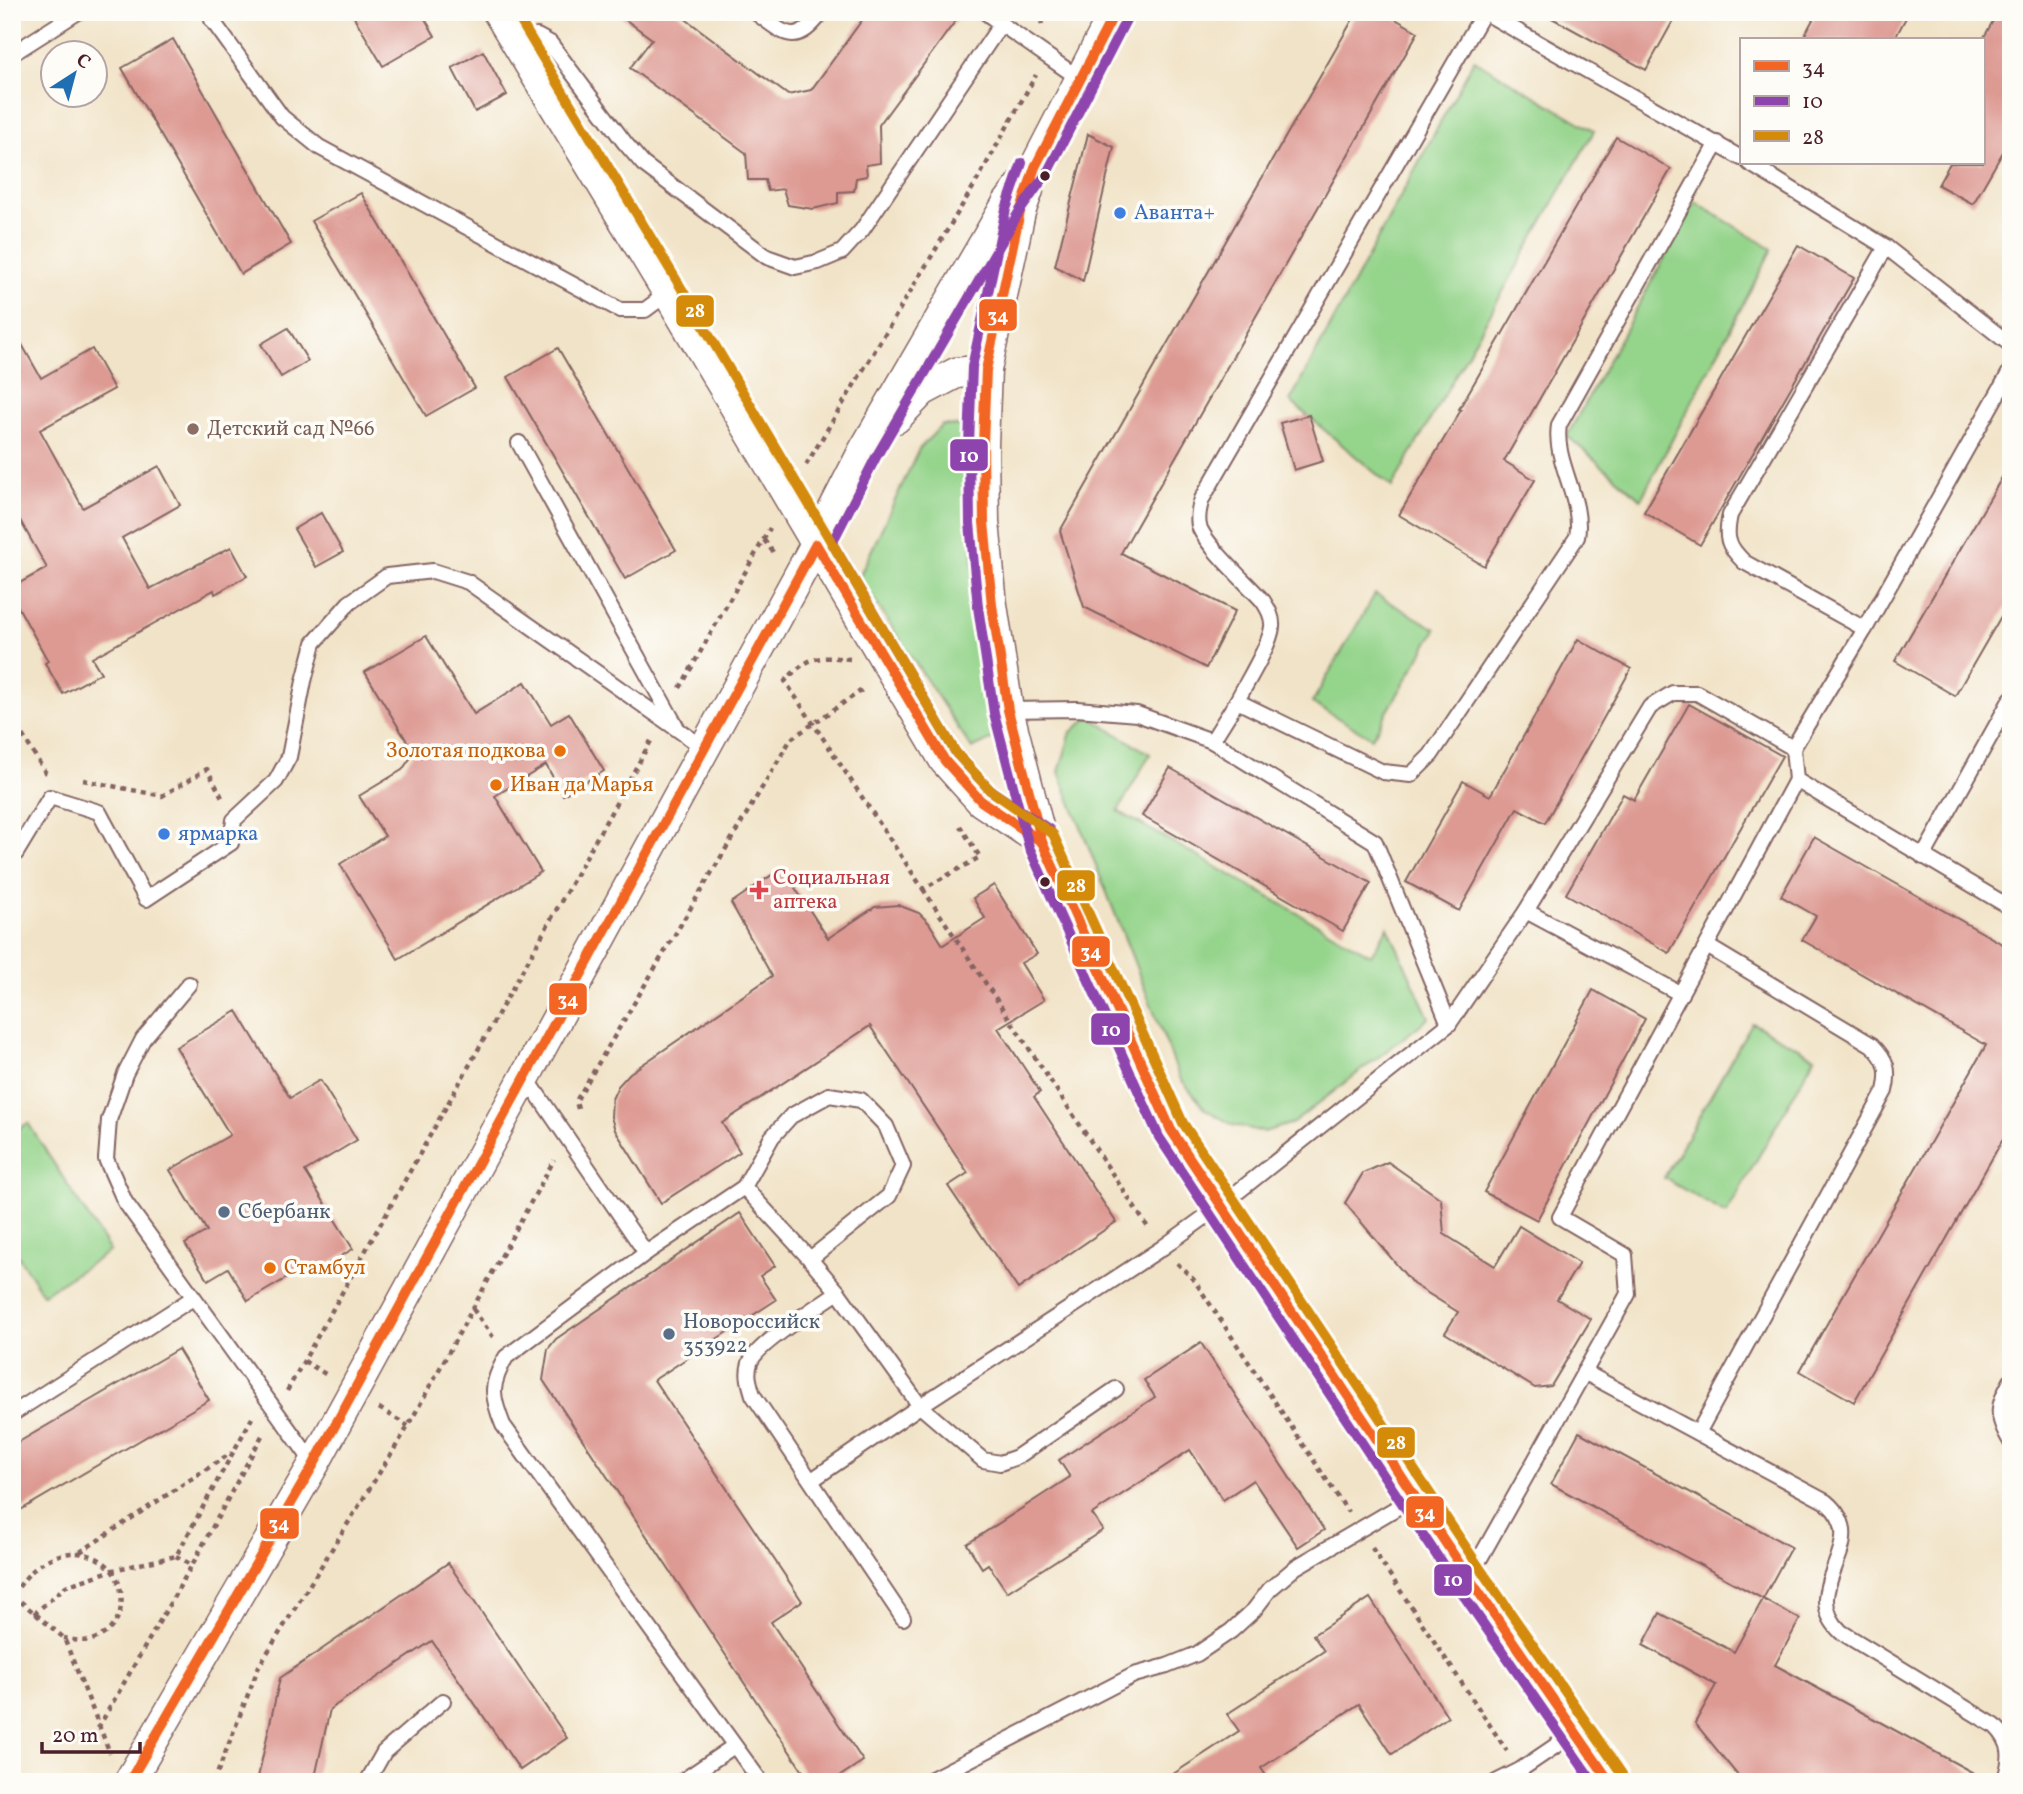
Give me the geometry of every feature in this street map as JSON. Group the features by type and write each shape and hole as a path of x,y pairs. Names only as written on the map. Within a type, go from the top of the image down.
{"street":[{"path":"498,12 945,761 981,801 1042,842"},
{"path":"1115,12 1035,167 1020,212 986,370 984,522 992,605 1008,710 1042,842 1171,1130 1469,1578 1610,1782"},
{"path":"129,1782 314,1464 816,544 864,450 1007,204 1035,167"},
{"path":"864,450 922,391 956,373 986,370"}],"lane":[{"path":"12,54 78,12"},
{"path":"754,12 790,35 803,33 822,12"},
{"path":"985,12 1080,79"},
{"path":"1212,741 1237,701 1268,640 1272,626 1270,613 1263,601 1199,527 1198,512 1202,499 1484,12 1740,157"},
{"path":"212,20 282,117 319,147 620,310 645,310 668,293"},
{"path":"515,40 537,36 550,43 643,164 767,257 795,267 818,262 842,252 862,230 1001,24"},
{"path":"1237,701 1383,772 1411,775 1432,755 1577,537 1578,518 1559,442 1559,425 1717,143"},
{"path":"1751,164 1886,247 2011,345"},
{"path":"1865,629 1744,562 1731,549 1726,532 1730,515 1886,247"},
{"path":"1469,1578 1628,1294 1625,1255 1560,1217 1796,779 1793,748 1865,629 2011,370"},
{"path":"519,443 666,715 679,730 704,748"},
{"path":"13,851 50,797 99,812 146,899 231,843 234,820 276,781 289,757 314,643 349,603 387,576 433,571 468,582 666,715"},
{"path":"812,1480 1162,1248 1220,1206 1449,1024 1526,911 1650,707 1673,693 1697,693 1793,748"},
{"path":"1923,857 2011,699"},
{"path":"1008,710 1077,709 1137,714 1212,741 1376,842 1449,1024"},
{"path":"1796,779 2011,908"},
{"path":"1526,911 1681,994"},
{"path":"1698,1433 1885,1091 1889,1074 1884,1058 1872,1045 1707,946"},
{"path":"189,984 143,1039 125,1074 109,1120 106,1159 125,1202 314,1464"},
{"path":"525,1076 646,1253"},
{"path":"761,1782 503,1425 493,1399 495,1376 506,1357 646,1253 744,1187 772,1137 791,1115 829,1095 861,1100 886,1126 902,1166 889,1196 810,1259"},
{"path":"744,1187 838,1292 920,1406 983,1460 1000,1463 1017,1457 1116,1389"},
{"path":"838,1292 761,1347 750,1361 748,1378 753,1395 903,1618"},
{"path":"14,1410 193,1298"},
{"path":"1584,1372 1826,1502 1838,1513 1843,1527 1843,1543 1826,1592 1825,1607 1830,1621 1841,1632 2006,1736 2010,1751 2004,1782"},
{"path":"2011,1381 1999,1403 2000,1424 2011,1442"},
{"path":"926,1782 1124,1680 1197,1654 1231,1631 1254,1610 1270,1589 1296,1567 1415,1497"},
{"path":"367,1782 384,1752 443,1701"},
{"path":"1496,1782 1520,1770 1576,1732"},
{"path":"681,1782 734,1746"}],"path":[{"path":"64,1638 98,1728 192,1565 787,496 978,178 1047,56 1049,52 1040,12"},
{"path":"854,659 825,657 803,662 785,681 1162,1248 1194,1280 1520,1770"},
{"path":"214,1782 259,1666 406,1430 579,1113 576,1101 791,739 870,684"},
{"path":"12,718 45,772 58,775"},
{"path":"71,777 162,796 207,769 234,820"},
{"path":"923,889 980,857 958,822"},
{"path":"473,1309 506,1357"},
{"path":"176,1556 265,1396"},
{"path":"79,1553 231,1453"},
{"path":"64,1553 79,1553 90,1554 103,1560 113,1570 121,1594 122,1608 110,1629 103,1635 83,1641 64,1638 13,1595 30,1573 53,1557 64,1553"},
{"path":"34,1614 66,1586 113,1570 176,1556 192,1565"}],"green space":[{"path":"1474,60 1594,131 1392,487 1290,401"},
{"path":"1695,202 1772,249 1641,499 1567,436"},
{"path":"942,425 975,427 973,557 987,692 997,737 972,749 859,577 919,449"},
{"path":"1375,594 1436,629 1372,738 1312,703"},
{"path":"1089,717 1150,754 1118,811 1371,955 1388,927 1429,1018 1293,1123 1264,1132 1233,1125 1205,1109 1180,1078 1059,772 1071,732"},
{"path":"1752,1023 1815,1057 1726,1214 1664,1178"},
{"path":"28,1123 110,1251 43,1294 12,1247 12,1133"}],"building":[{"path":"351,12 421,12 435,36 383,66"},
{"path":"615,12 676,12 788,95 811,90 868,12 962,12 879,125 880,163 866,165 867,176 856,178 854,191 838,192 838,203 813,209 788,205 783,189 768,191 765,180 748,180 746,153 630,68 652,39"},
{"path":"1357,12 1383,12 1418,32 1121,553 1235,611 1206,668 1084,607 1060,531"},
{"path":"1541,12 1678,12 1646,70"},
{"path":"1817,12 1909,12 1895,38 1803,38"},
{"path":"1998,12 2011,12 2011,138 1973,204 1938,185 1949,164 1984,164 1984,38"},
{"path":"173,39 291,244 241,274 122,68"},
{"path":"483,51 507,95 475,112 452,68"},
{"path":"1088,134 1114,147 1083,281 1055,266"},
{"path":"1616,137 1671,169 1504,461 1535,480 1484,566 1399,515"},
{"path":"361,193 475,388 426,416 311,221"},
{"path":"1798,245 1854,278 1700,545 1644,512"},
{"path":"12,327 41,378 92,349 114,389 40,430 83,508 159,466 180,505 122,538 150,589 231,547 247,576 215,594 214,590 92,658 101,673 63,694 12,596 12,587 47,568 12,506"},
{"path":"288,328 308,361 281,377 261,344"},
{"path":"558,348 676,550 625,579 508,377"},
{"path":"1309,415 1323,461 1294,470 1280,423"},
{"path":"2011,462 2011,599 1955,696 1895,661"},
{"path":"321,513 343,552 316,567 294,529"},
{"path":"426,636 474,714 525,682 551,724 569,713 604,771 563,795 546,765 495,796 541,872 398,959 340,864 385,836 359,796 402,770 414,753 365,672"},
{"path":"1578,639 1631,669 1545,823 1517,808 1459,911 1406,882 1463,781 1490,796"},
{"path":"1689,704 1782,756 1669,953 1566,894 1623,794 1634,800"},
{"path":"1170,768 1371,883 1343,931 1142,816"},
{"path":"1814,837 2011,949 2011,1125 1854,1402 1800,1371 1986,1045 1802,940 1816,916 1781,896"},
{"path":"782,868 828,938 875,907 898,905 919,913 943,945 985,918 973,898 994,885 1037,954 1021,963 1044,1000 998,1028 1040,1092 1034,1097 1116,1222 1018,1289 948,1186 968,1173 870,1026 722,1123 740,1152 661,1203 615,1130 611,1117 612,1099 618,1086 630,1073 772,976 731,903"},
{"path":"1593,990 1645,1019 1537,1220 1484,1192"},
{"path":"237,1011 290,1098 320,1080 357,1140 305,1171 353,1249 312,1273 307,1266 248,1301 228,1268 208,1280 185,1244 207,1231 170,1170 230,1135 176,1047"},
{"path":"1388,1162 1441,1199 1444,1234 1495,1266 1519,1226 1579,1263 1557,1299 1591,1319 1551,1386 1535,1388 1445,1333 1458,1312 1413,1284 1345,1203 1363,1173"},
{"path":"740,1213 775,1266 760,1276 776,1300 654,1380 802,1601 771,1622 863,1761 831,1782 810,1782 543,1380 548,1349 556,1339"},
{"path":"1201,1343 1324,1530 1298,1547 1253,1480 1223,1500 1190,1450 1092,1514 1103,1530 1007,1592 988,1564 982,1568 967,1544 1070,1477 1059,1460 1155,1397 1144,1380"},
{"path":"178,1349 209,1400 12,1515 12,1446"},
{"path":"1579,1432 1791,1547 1763,1599 1551,1484"},
{"path":"448,1563 567,1738 520,1770 432,1641 330,1709 314,1782 257,1782 280,1678"},
{"path":"1370,1598 1448,1717 1392,1754 1359,1704 1261,1768 1270,1782 1161,1782 1239,1731 1227,1714 1324,1651 1313,1635"},
{"path":"1763,1599 1800,1619 1775,1665 1990,1782 1743,1782 1695,1723 1716,1685 1643,1645 1660,1613 1734,1652"}],"transit line":[{"name":"28","path":"515,12 956,753 990,790 1053,834 1183,1123 1481,1570 1622,1774"},
{"name":"34","path":"1115,12 1035,167 1020,212 986,370 984,522 992,605 1008,710 1042,842 1171,1130 1469,1578 1610,1782"},
{"name":"10","path":"1050,830 990,790 956,753 832,543 876,457 1019,212 1047,173 1127,18"},
{"name":"10","path":"1022,163 1006,209 972,367 969,444 970,523 978,607 994,713 1029,847 1159,1137 1457,1586 1593,1782"},
{"name":"34","path":"129,1782 314,1464 816,544 945,761 981,801 1042,842"}],"place":[{"name":"Аванта+","path":"1120,213"},
{"name":"Детский сад №66","path":"193,429"},
{"name":"Золотая подкова","path":"560,751"},
{"name":"Иван да Марья","path":"496,785"},
{"name":"ярмарка","path":"164,834"},
{"name":"Социальная аптека","path":"759,890"},
{"name":"Сбербанк","path":"224,1212"},
{"name":"Стамбул","path":"270,1268"},
{"name":"Новороссийск 353922","path":"669,1334"}]}
